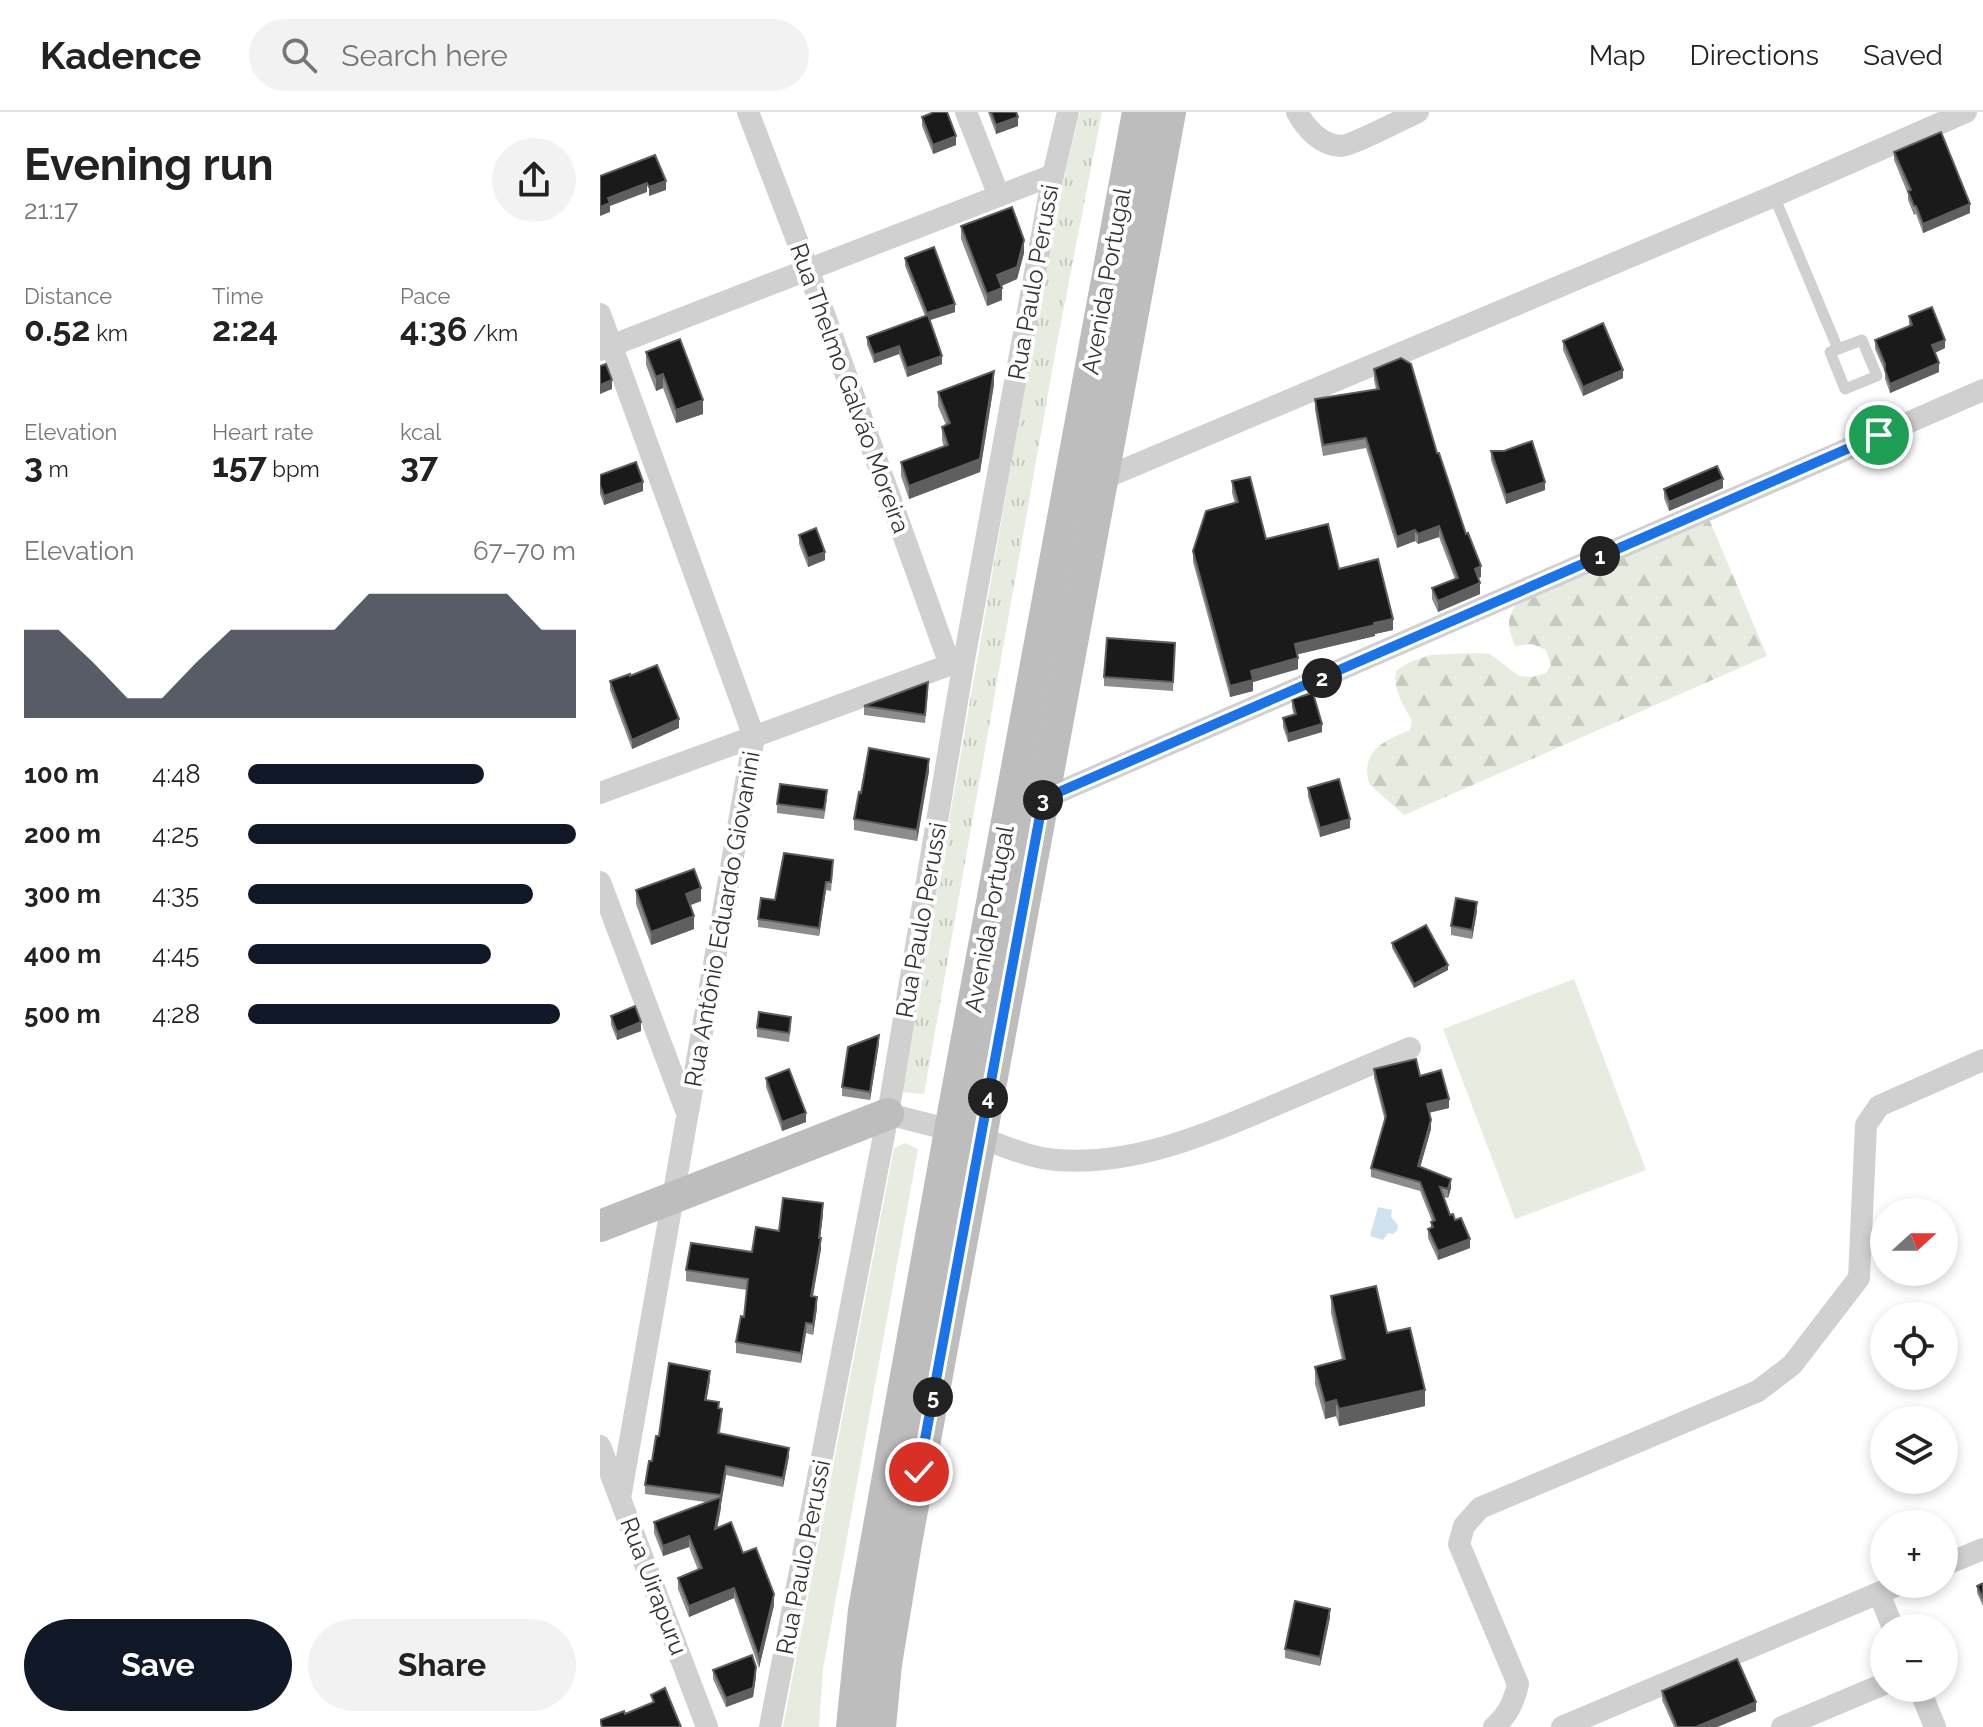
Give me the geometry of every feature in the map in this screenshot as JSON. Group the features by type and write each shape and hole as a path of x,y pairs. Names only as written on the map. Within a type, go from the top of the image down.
{"main road":[{"name":"Avenida Portugal","path":"852,1727 862,1623 892,1540 951,1128 1138,112"},
{"path":"904,1469 981,1138 1170,112"},
{"path":"600,1226 888,1114"},
{"path":"880,1727 892,1540"}],"street":[{"name":"Rua Thelmo Galvão Moreira","path":"748,112 957,663"},
{"path":"966,112 999,196"},
{"name":"Rua Paulo Perussi","path":"770,1727 888,1114 957,663 1068,112"},
{"path":"1297,112 1322,142 1344,146 1418,112"},
{"path":"1102,479 1966,112"},
{"path":"606,347 1053,175"},
{"name":"Rua Antônio Eduardo Giovanini","path":"600,314 606,347 754,737 620,1498"},
{"path":"1043,799 1983,390"},
{"path":"600,793 957,663"},
{"path":"600,882 687,1113"},
{"path":"981,1138 1019,1152 1055,1160 1104,1160 1164,1147 1224,1126 1410,1048"},
{"path":"1494,1727 1513,1703 1518,1684 1459,1544 1464,1526 1480,1508 1758,1391 1792,1365 1859,1278 1866,1125 1879,1106 1983,1060"},
{"path":"888,1114 951,1128"},
{"name":"Rua Uirapuru","path":"600,1446 707,1727"},
{"path":"1958,1559 1983,1549"},
{"path":"1562,1727 1870,1596"},
{"path":"1782,1727 1870,1690"},
{"path":"1925,1702 1935,1727"}],"lane":[{"path":"1774,196 1838,349"},
{"path":"1862,340 1877,376 1845,389 1830,352 1838,349 1862,340"}],"green space":[{"path":"1080,112 1102,112 1057,343 924,1094 902,1092 1033,339"},
{"path":"1709,519 1767,656 1404,815 1369,784 1367,765 1374,751 1410,730 1412,721 1397,691 1396,671 1430,655 1475,653 1490,654 1519,676 1532,677 1546,673 1551,665 1546,650 1532,644 1515,646 1512,638 1510,616 1522,599"},
{"path":"1574,979 1646,1170 1515,1219 1443,1029"},
{"path":"905,1143 918,1149 823,1669 819,1727 783,1727 894,1148"}],"water":[{"path":"1378,1207 1392,1210 1391,1217 1398,1225 1397,1231 1388,1233 1383,1240 1370,1236"}],"building":[{"path":"934,112 947,112 956,136 933,145 922,117"},
{"path":"991,112 1016,112 1018,117 996,125"},
{"path":"1941,132 1970,204 1923,224 1894,152"},
{"path":"655,155 666,181 649,187 647,183 608,198 610,203 600,207 600,176"},
{"path":"1012,207 1024,240 1017,267 997,275 1002,288 987,294 961,226"},
{"path":"934,247 955,304 927,313 905,258"},
{"path":"1932,307 1945,340 1932,345 1939,363 1890,384 1875,340 1912,325 1909,316"},
{"path":"928,315 942,356 907,368 899,346 874,355 867,337"},
{"path":"1603,323 1623,370 1583,387 1563,341"},
{"path":"680,339 703,400 676,410 663,374 656,377 646,352"},
{"path":"1401,358 1411,364 1437,453 1481,566 1475,569 1480,583 1438,601 1432,588 1458,578 1439,526 1418,534 1415,530 1397,537 1366,438 1323,445 1315,399 1379,389 1374,369"},
{"path":"606,364 612,380 600,385 600,366"},
{"path":"994,371 980,459 909,486 901,462 948,445 942,427 950,423 938,392"},
{"path":"1532,441 1545,482 1506,495 1491,451 1504,451"},
{"path":"636,462 643,482 604,496 600,475"},
{"path":"1717,466 1723,479 1669,502 1664,489"},
{"path":"1250,477 1266,539 1328,524 1339,569 1378,559 1393,619 1295,644 1298,658 1251,671 1253,680 1230,686 1193,551 1206,511 1238,502 1232,481"},
{"path":"816,528 825,552 808,558 799,535"},
{"path":"1107,638 1175,643 1173,682 1104,677"},
{"path":"657,665 679,719 632,740 610,681"},
{"path":"928,682 925,715 864,706"},
{"path":"1313,693 1322,724 1288,734 1283,718 1296,714 1292,699"},
{"path":"869,748 929,759 917,830 854,819"},
{"path":"1339,779 1350,819 1320,828 1308,788"},
{"path":"780,784 827,790 824,810 777,804"},
{"path":"784,853 833,860 831,882 826,882 819,928 758,919 761,898 775,900"},
{"path":"694,869 701,888 686,894 694,916 651,932 636,890"},
{"path":"1456,898 1477,902 1472,930 1451,926"},
{"path":"1426,925 1448,965 1414,984 1392,943"},
{"path":"635,1006 641,1022 617,1032 611,1016"},
{"path":"759,1012 791,1017 789,1033 757,1028"},
{"path":"879,1035 870,1092 842,1087 848,1047"},
{"path":"1416,1059 1420,1076 1441,1070 1449,1099 1427,1104 1431,1120 1418,1166 1451,1179 1448,1189 1440,1187 1450,1215 1453,1214 1455,1220 1461,1218 1470,1239 1438,1251 1428,1229 1433,1227 1431,1222 1435,1220 1420,1182 1371,1168 1386,1116 1374,1069"},
{"path":"789,1069 806,1113 782,1122 766,1078"},
{"path":"783,1198 823,1203 821,1238 811,1296 817,1297 813,1324 806,1323 801,1353 736,1342 741,1316 744,1317 748,1279 686,1270 691,1243 752,1252 756,1227 779,1231"},
{"path":"1376,1286 1387,1333 1410,1328 1425,1390 1339,1409 1336,1400 1325,1403 1315,1367 1345,1359 1331,1296"},
{"path":"669,1363 710,1371 705,1400 719,1402 718,1408 722,1409 718,1433 789,1448 783,1478 726,1466 721,1495 645,1485 656,1436 659,1436"},
{"path":"721,1497 715,1529 731,1522 743,1553 756,1548 774,1594 759,1657 734,1588 689,1606 678,1578 702,1568 689,1536 663,1546 654,1522"},
{"path":"1983,1583 1983,1599 1977,1586"},
{"path":"1295,1601 1330,1609 1320,1657 1285,1649"},
{"path":"752,1655 756,1667 753,1688 726,1698 713,1670"},
{"path":"1737,1659 1756,1702 1696,1727 1677,1727 1662,1691"},
{"path":"665,1688 681,1727 602,1727 600,1720 654,1702 651,1695"}],"route":[{"path":"919,1472 1043,799 1879,435"}]}
